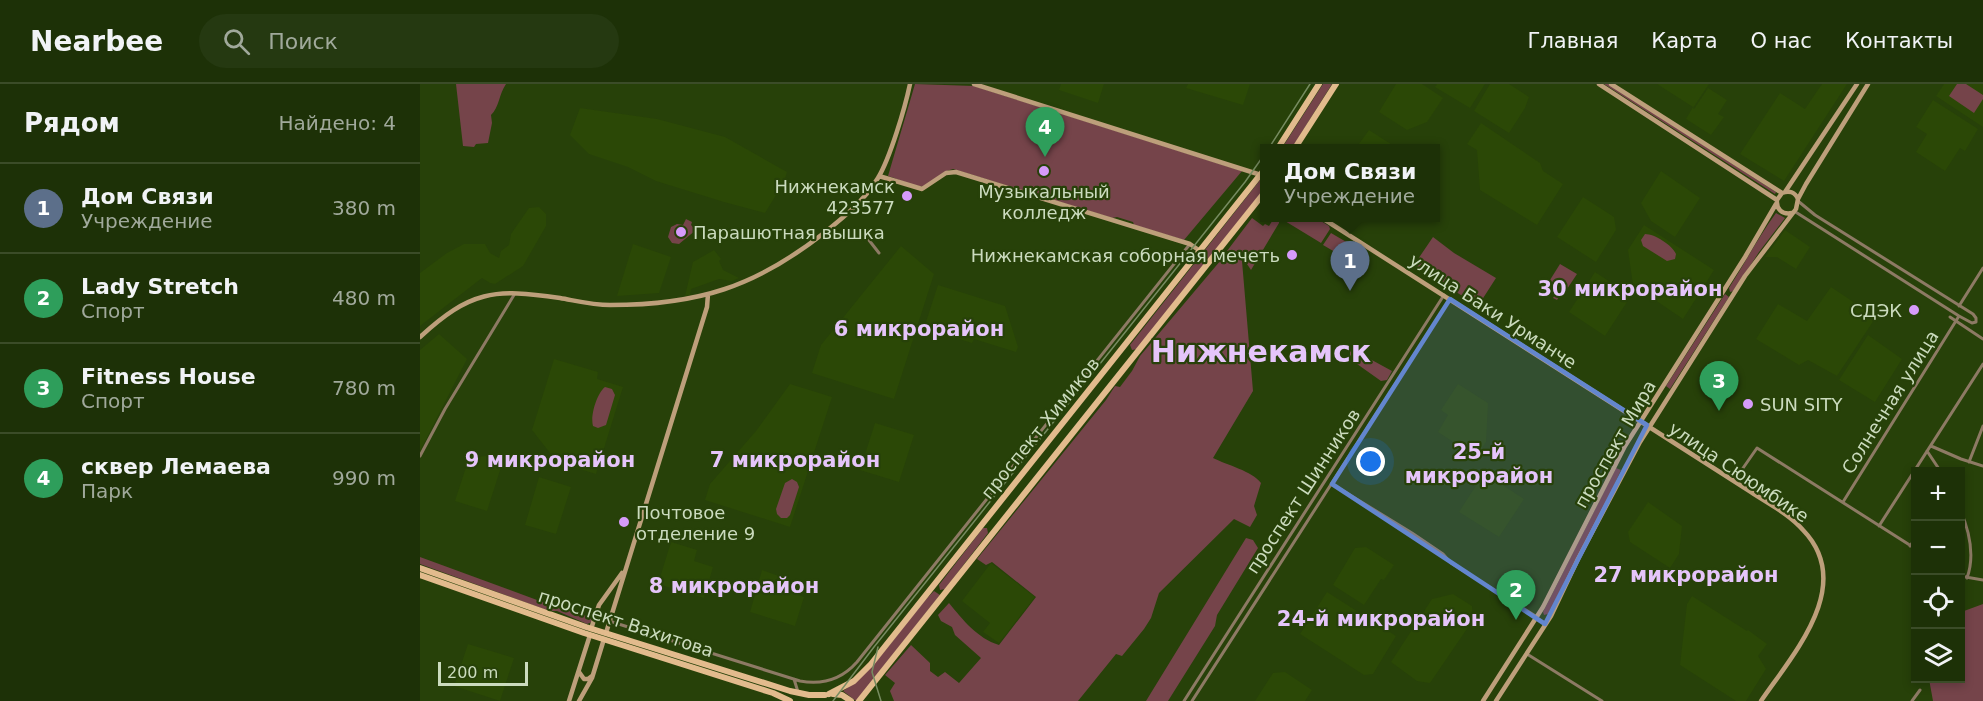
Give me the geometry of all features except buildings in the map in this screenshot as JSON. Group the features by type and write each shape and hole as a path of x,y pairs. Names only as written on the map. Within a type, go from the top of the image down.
{"main road":[{"path":"1281,144 1319,84"},
{"path":"1298,144 1335,85"},
{"name":"проспект Химиков","path":"827,694 849,685 865,671 1260,176"},
{"name":"проспект Химиков","path":"860,701 1260,198"},
{"path":"1130,339 1128,348 1131,352 1141,348"},
{"path":"980,527 985,525 990,527 990,537"},
{"name":"проспект Вахитова","path":"420,568 590,632"},
{"name":"проспект Вахитова","path":"420,574 590,632 799,693 842,695 851,701"},
{"path":"936,582 935,588 938,591 943,592 948,589"},
{"name":"проспект Вахитова","path":"605,636 773,693 790,701"},
{"path":"816,701 827,694"}],"street":[{"path":"420,338 449,314 477,298 501,292 610,305 662,303 708,294 764,274 806,247 852,210 872,187 888,156 910,84"},
{"path":"974,84 1260,171"},
{"path":"1599,84 1776,202 1782,212 1793,212 1959,316 1972,323 1976,322 1975,316 1815,215 1792,192 1784,192 1750,172 1611,84"},
{"path":"1776,202 1857,84"},
{"path":"1793,212 1815,168 1868,84"},
{"path":"879,176 922,189 946,173 956,172 1190,244 1200,251"},
{"name":"проспект Мира","path":"1483,701 1537,617 1618,458 1727,286 1776,202"},
{"name":"проспект Мира","path":"1496,701 1545,624 1627,463 1736,291 1793,212"},
{"name":"улица Баки Урманче","path":"1328,222 1649,427"},
{"path":"865,235 879,254"},
{"path":"609,621 806,682 825,682 839,676 852,667 1190,244"},
{"path":"1959,306 1983,268"},
{"path":"1727,286 1729,293 1733,294 1736,291"},
{"path":"420,456 444,409 516,292"},
{"path":"579,701 593,673 605,636 707,307 708,294"},
{"name":"проспект Шинников","path":"1184,701 1444,295"},
{"name":"проспект Шинников","path":"1192,701 1450,299"},
{"name":"Солнечная улица","path":"1843,502 1959,316"},
{"path":"1950,317 1983,339"},
{"path":"1879,526 1983,364"},
{"path":"1660,391 1667,389 1670,393 1669,397"},
{"path":"1970,462 1983,426"},
{"name":"улица Сююмбике","path":"1649,427 1799,525 1816,548 1823,570 1823,594 1813,623 1761,701"},
{"path":"1931,446 1983,466"},
{"name":"Солнечная улица","path":"1734,481 1757,448 1910,546"},
{"path":"1927,451 1938,467"},
{"path":"1618,458 1617,462 1620,465 1627,463"},
{"path":"1332,484 1412,533 1443,554 1451,563 1537,617 1544,618 1545,624"},
{"path":"1965,520 1968,528 1970,561 1967,578 1983,580"},
{"path":"569,701 598,608 624,571"},
{"path":"606,595 615,592 617,598"},
{"path":"1527,653 1602,701"},
{"path":"579,669 584,679 590,678 593,673"},
{"path":"1499,676 1500,682 1508,682"},
{"path":"794,679 799,693"},
{"path":"1912,701 1920,690"}],"highlighted area":[{"path":"1450,299 1647,425 1545,624 1332,484"}],"shaded area":[{"path":"456,84 506,84 496,109 491,115 492,123 488,143 476,144 474,147 463,146"},
{"path":"915,84 974,86 1242,171 1184,240 1134,225 1133,222 1117,217 1112,218 953,169 944,172 925,186 912,184 888,176"},
{"path":"1061,84 1104,84 1098,103 1059,90"},
{"path":"1188,84 1250,84 1243,105 1186,88"},
{"path":"1323,84 1332,84 1294,144 1285,144"},
{"path":"1396,84 1422,84 1443,98 1427,122 1407,130 1379,112"},
{"path":"1437,84 1485,84 1470,108 1435,87"},
{"path":"1490,84 1509,84 1529,97 1525,108 1509,133 1474,111"},
{"path":"1604,84 1608,84 1776,192 1775,194"},
{"path":"1657,84 1709,84 1693,108 1708,88 1727,100 1718,114 1724,117 1711,135 1686,119 1693,107"},
{"path":"1822,84 1847,84 1784,181 1740,154 1780,93 1805,109"},
{"path":"1944,84 1983,84 1983,127 1936,96"},
{"path":"1957,84 1966,84 1983,95 1974,113 1949,96"},
{"path":"1933,100 1978,129 1965,151 1960,148 1945,171 1916,152 1927,134 1916,127"},
{"path":"580,108 657,119 725,137 787,172 784,182 765,213 656,181 628,167 589,154 570,135"},
{"path":"1481,123 1540,163 1543,171 1563,184 1537,225 1480,190 1477,150 1467,144"},
{"path":"1369,130 1391,144 1359,144"},
{"path":"1661,171 1700,198 1675,237 1651,221 1641,203"},
{"path":"1260,180 1260,194 1137,349 1132,350 1130,345"},
{"path":"1583,197 1614,217 1616,230 1596,262 1557,237"},
{"path":"539,207 546,214 546,226 523,266 495,284 482,278 420,326 420,273 447,253 464,244 485,244 490,253 499,258 501,251 509,245 511,234 529,208"},
{"path":"1776,213 1785,218 1759,252 1734,291 1730,292 1729,288"},
{"path":"1252,218 1263,226 1265,224 1269,226 1272,222 1279,222 1251,270 1239,252 1227,251"},
{"name":"Парашютная вышка","path":"686,219 692,222 691,225 696,230 679,244 672,243 668,237 671,227 677,224 683,225"},
{"path":"1287,222 1322,222 1330,229 1321,243"},
{"path":"1644,225 1714,270 1683,319 1633,285 1628,250"},
{"path":"1785,230 1810,247 1796,269 1777,257 1765,257"},
{"path":"1331,233 1360,250 1352,262 1323,245"},
{"path":"1645,234 1654,236 1667,244 1676,254 1675,259 1667,261 1643,246 1641,240"},
{"path":"1433,237 1454,253 1496,278 1478,306 1414,265"},
{"path":"633,244 671,257 659,293 617,296"},
{"path":"901,246 934,274 894,399 812,373 821,345"},
{"path":"714,250 721,259 719,261 723,270 739,278 732,281 719,279 691,289 690,295 685,296 693,262"},
{"path":"1226,254 1238,254 1242,261 1253,391 1213,458 1246,472 1261,483 1254,506 1257,515 1250,527 1234,519 1159,593 1151,618 1144,629 1122,656 1116,654 1078,701 894,701 890,691 895,683 885,675 911,645 930,663 930,671 938,677 945,672 959,683 981,658 955,635 952,627 941,621 938,615 949,603 977,633 999,645 1036,597 992,562 986,565 977,559 1115,386 1120,387 1140,356"},
{"path":"1560,264 1577,274 1557,300 1553,298 1556,293 1551,289 1550,280"},
{"path":"1595,272 1624,291 1627,302 1605,336 1569,312"},
{"path":"938,285 1005,306 1018,347 1016,352 974,339 972,343 924,328"},
{"path":"1831,287 1876,317 1837,376 1808,360 1799,365 1756,339 1778,304 1807,321"},
{"path":"1725,294 1729,297 1670,389 1666,386"},
{"path":"439,334 467,359 420,451 420,350"},
{"path":"1868,335 1902,359 1875,402 1839,380"},
{"path":"1350,350 1392,371 1387,380 1381,381 1350,359"},
{"path":"554,359 598,372 597,379 623,387 596,474 557,462 532,430"},
{"path":"790,384 832,397 790,527 705,500 710,484 756,431"},
{"path":"1458,384 1488,403 1486,442 1476,457 1438,432 1448,415 1441,410"},
{"path":"605,387 612,389 615,395 606,425 598,428 593,426 593,411 599,394"},
{"path":"875,423 914,435 899,482 860,470"},
{"path":"485,456 503,461 487,511 455,501 469,458"},
{"path":"1616,468 1621,470 1599,518 1548,614 1544,615 1543,612"},
{"path":"1484,473 1524,499 1499,537 1459,512"},
{"path":"539,477 571,487 556,534 525,525"},
{"path":"792,479 799,487 790,515 787,518 781,518 776,509 785,483"},
{"path":"1648,502 1682,526 1679,554 1670,568 1630,542 1628,532"},
{"path":"983,528 987,528 988,533 945,589 940,590 939,585"},
{"path":"1246,538 1253,540 1258,548 1217,615 1215,626 1168,701 1146,701"},
{"path":"671,542 697,550 694,561 713,567 704,598 658,584"},
{"path":"1366,547 1394,565 1384,580 1381,579 1364,605 1333,585 1355,548"},
{"path":"420,557 590,617 592,622 587,624 557,611 549,611 420,564"},
{"path":"991,563 1035,597 999,643 983,632 990,623 962,601"},
{"path":"762,570 787,579 784,590 804,597 795,626 750,612"},
{"path":"934,591 940,595 856,701 843,691 857,681 880,657"},
{"path":"1327,592 1396,636 1373,674 1364,675 1300,634"},
{"path":"1453,594 1472,606 1473,620 1430,683 1417,681 1391,662 1432,599"},
{"path":"1692,596 1767,644 1758,656 1766,669 1746,701 1736,701 1680,665 1687,604"},
{"path":"1983,604 1983,701 1933,701 1930,683 1965,683 1965,611"},
{"path":"468,644 514,658 500,701 454,686"},
{"path":"1285,672 1312,690 1305,701 1255,701 1273,673"}],"tram line":[{"path":"1272,144 1310,84"},
{"path":"833,701 1260,161"},
{"path":"878,647 872,672 881,701"}],"place":[{"name":"сквер Лемаева","path":"1045,157"},
{"name":"Музыкальный колледж","path":"1044,171"},
{"name":"Нижнекамск 423577","path":"907,196"},
{"name":"Парашютная вышка","path":"681,232"},
{"name":"Нижнекамская соборная мечеть","path":"1292,255"},
{"name":"Дом Связи","path":"1350,291"},
{"name":"СДЭК","path":"1914,310"},
{"name":"SUN SITY","path":"1748,404"},
{"name":"Fitness House","path":"1719,411"},
{"name":"Почтовое отделение 9","path":"624,522"},
{"name":"Lady Stretch","path":"1516,620"}],"district":[{"name":"30 микрорайон","path":"1630,289"},
{"name":"6 микрорайон","path":"919,329"},
{"name":"Нижнекамск","path":"1261,351"},
{"name":"9 микрорайон","path":"550,460"},
{"name":"7 микрорайон","path":"795,460"},
{"name":"25-й микрорайон","path":"1479,464"},
{"name":"27 микрорайон","path":"1686,575"},
{"name":"8 микрорайон","path":"734,586"},
{"name":"24-й микрорайон","path":"1381,619"}]}
